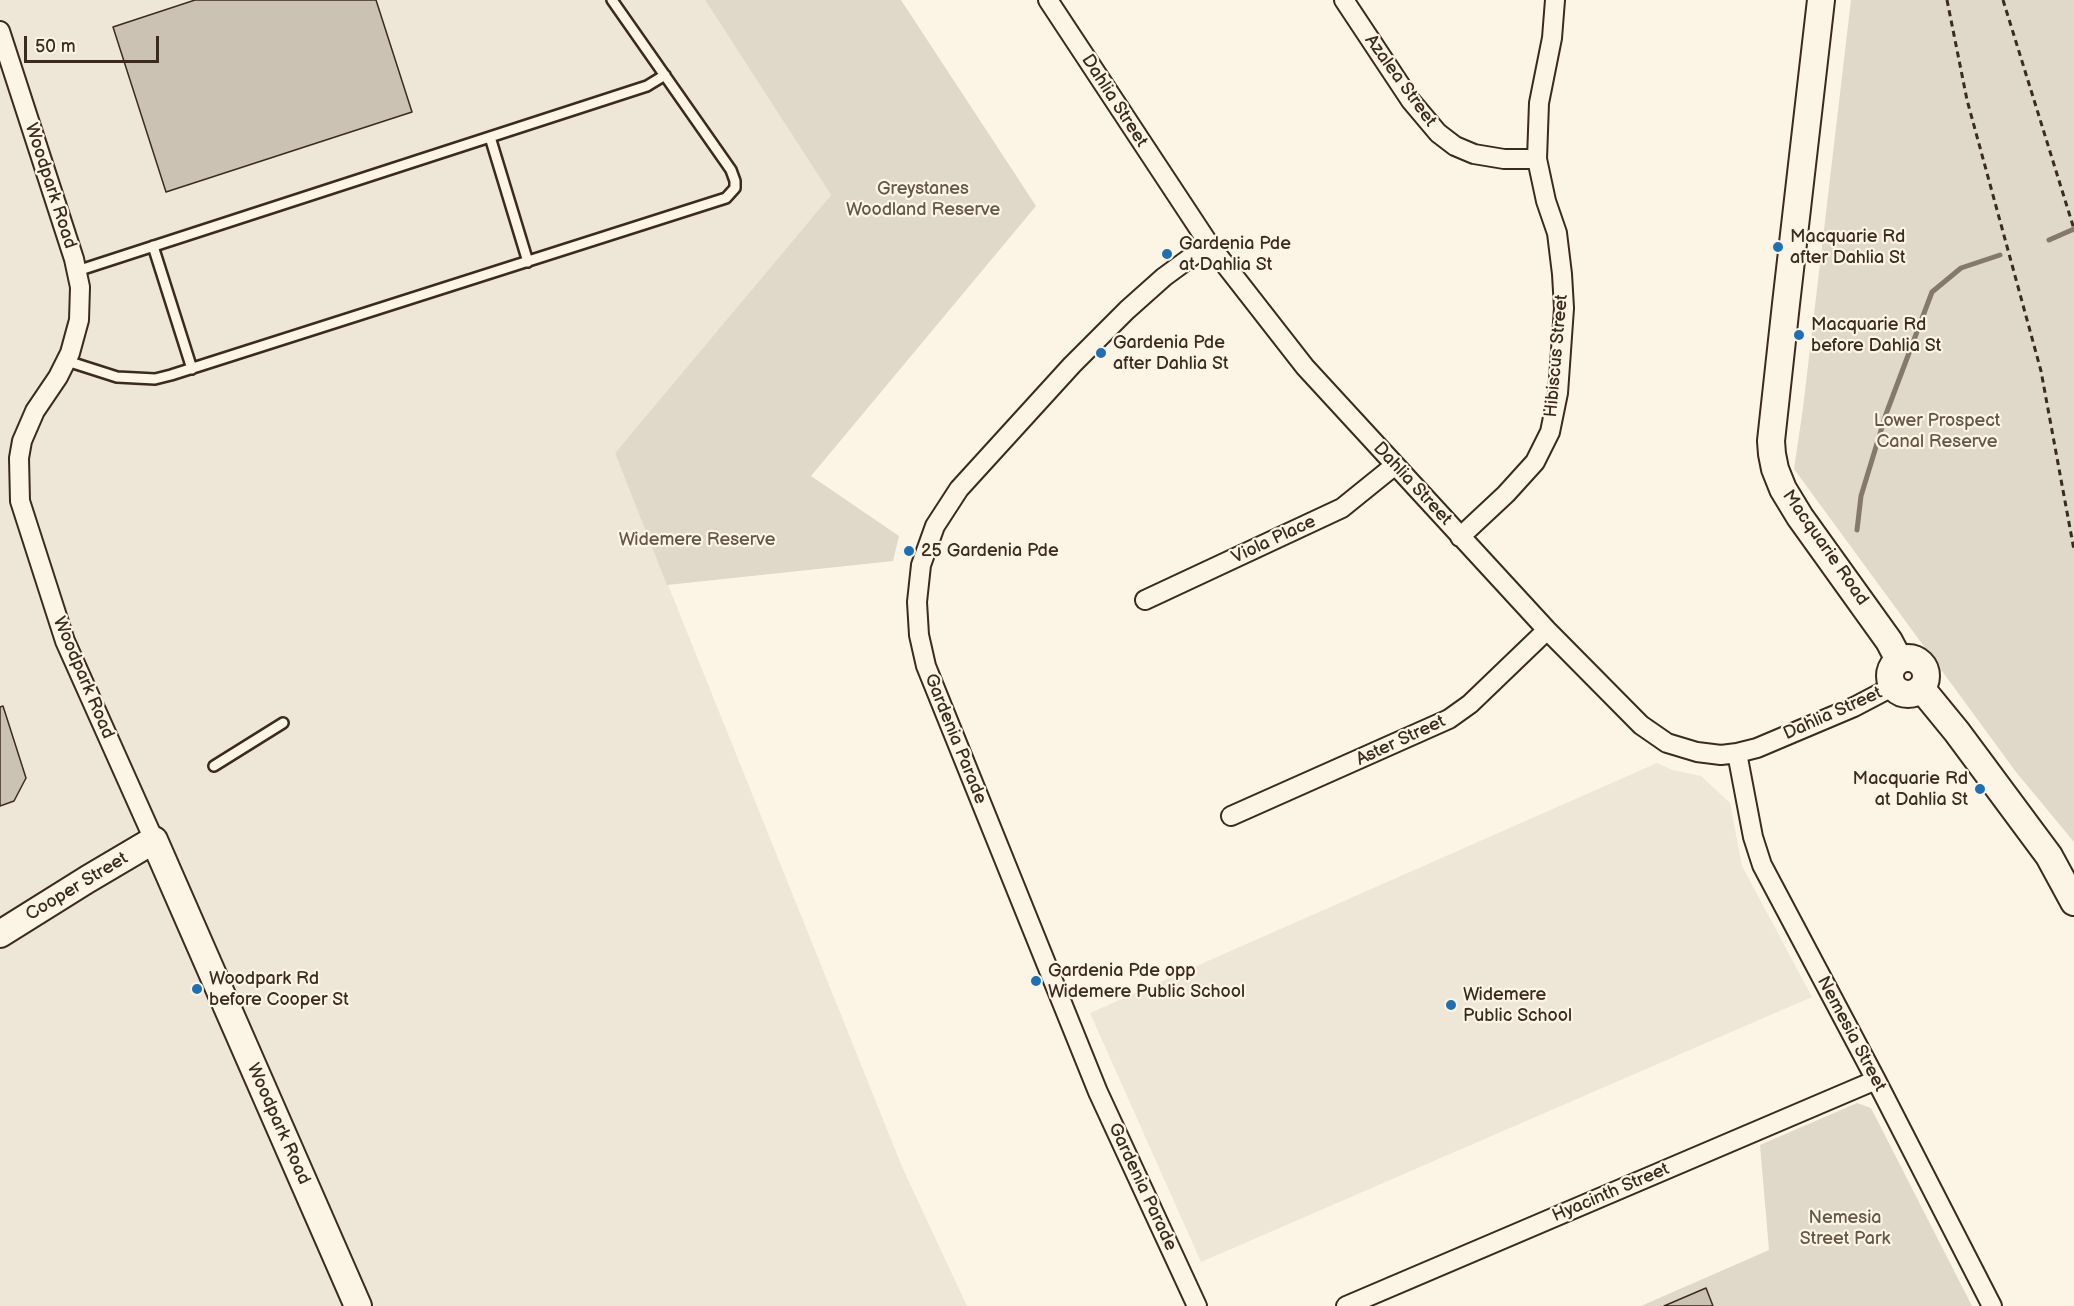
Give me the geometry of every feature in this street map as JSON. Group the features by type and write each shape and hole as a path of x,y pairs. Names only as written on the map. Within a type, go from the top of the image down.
{"street":[{"name":"Dahlia Street","path":"1048,0 1209,244 1305,368 1547,630 1630,715 1658,738 1696,752 1722,755 1737,753 1756,748 1854,707 1894,686"},
{"name":"Azalea Street","path":"1344,0 1411,101 1438,133 1455,146 1474,154 1504,159 1537,159"},
{"name":"Hibiscus Street","path":"1460,537 1506,494 1535,462 1550,432 1558,393 1564,308 1562,274 1557,232 1546,201 1537,159 1539,103 1552,38 1555,0"},
{"name":"Macquarie Road","path":"1821,0 1771,441 1772,454 1783,489 1800,517 1889,641 1899,660"},
{"name":"Woodpark Road","path":"0,31 77,271 80,287 76,338 67,361 35,411 22,441 19,458 20,501 65,641 358,1306"},
{"name":"Gardenia Parade","path":"1197,1306 1098,1092 926,666 919,635 917,602 921,565 934,526 959,489 1072,365 1127,310 1209,244"},
{"name":"Viola Place","path":"1145,600 1342,508 1394,466"},
{"name":"Aster Street","path":"1231,816 1449,719 1470,704 1547,630"},
{"path":"1910,658 1920,662 1926,672 1921,688 1907,694 1894,686 1891,682 1891,672 1899,660 1910,658"},
{"path":"1921,688 1957,732 2049,856 2074,902"},
{"name":"Nemesia Street","path":"1737,753 1753,837 1762,866 1876,1080 1992,1306"},
{"name":"Cooper Street","path":"0,934 154,840"},
{"name":"Hyacinth Street","path":"1346,1306 1876,1080"}],"lane":[{"path":"67,361 117,377 155,379 718,202 731,194 735,188 735,181 731,170 612,0"},
{"path":"77,271 647,86 664,75"},
{"path":"490,137 528,262"},
{"path":"153,246 192,369"},
{"path":"214,766 284,723"}],"path":[{"path":"1947,0 1967,99 2041,371 2074,550"},
{"path":"2002,0 2074,229"}],"shaded area":[{"path":"0,0 705,0 831,195 615,453 903,1169 967,1306 0,1306"},
{"name":"Widemere Public School","path":"1657,763 1672,770 1701,776 1730,803 1742,866 1812,997 1201,1262 1090,1013"}],"green space":[{"name":"Greystanes Woodland Reserve","path":"705,0 901,0 1036,206 811,476 899,536 893,561 667,585 615,453 831,195"},
{"name":"Lower Prospect Canal Reserve","path":"1851,0 2074,0 2074,842 2016,772 1794,469"},
{"name":"Nemesia Street Park","path":"1857,1103 1871,1108 1972,1306 1641,1306 1769,1250 1760,1145"}],"building":[{"path":"195,0 376,0 412,112 166,192 113,27"},
{"path":"3,706 26,778 14,801 0,806 0,707"},
{"path":"1706,1288 1713,1306 1664,1306"}],"waterway":[{"path":"2049,240 2074,229"},
{"path":"1857,530 1861,496 1886,414 1932,292 1961,268 2000,255"}],"place":[{"name":"Macquarie Rd after Dahlia St","path":"1778,247"},
{"name":"Gardenia Pde at Dahlia St","path":"1167,254"},
{"name":"Macquarie Rd before Dahlia St","path":"1799,335"},
{"name":"Gardenia Pde after Dahlia St","path":"1101,353"},
{"name":"25 Gardenia Pde","path":"909,551"},
{"name":"Macquarie Rd at Dahlia St","path":"1980,789"},
{"name":"Gardenia Pde opp Widemere Public School","path":"1036,981"},
{"name":"Woodpark Rd before Cooper St","path":"197,989"},
{"name":"Widemere Public School","path":"1451,1005"}],"park label":[{"name":"Widemere Reserve","path":"697,540"}]}
